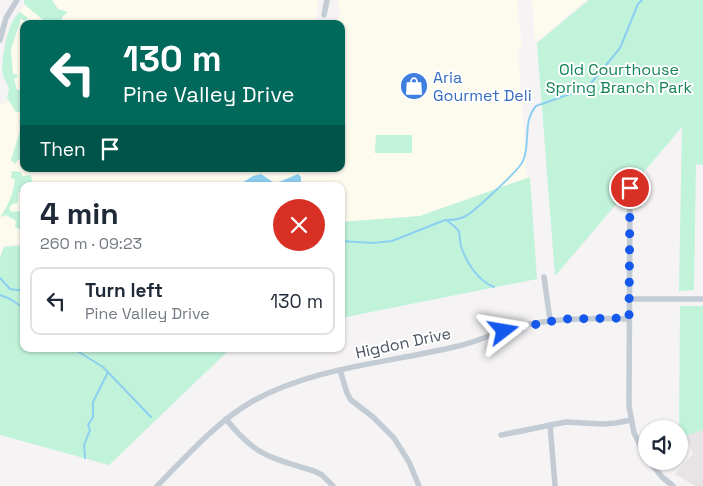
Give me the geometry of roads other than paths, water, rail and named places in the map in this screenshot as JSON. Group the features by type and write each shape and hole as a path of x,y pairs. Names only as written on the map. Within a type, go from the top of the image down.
{"street":[{"path":"0,40 6,18 17,0"},
{"path":"324,15 327,0"},
{"path":"630,188 629,406 638,442"},
{"path":"544,277 550,320"},
{"path":"630,299 703,300"},
{"name":"Higdon Drive","path":"157,486 226,419 246,405 278,388 302,379 456,347 515,327 550,320 629,318"},
{"path":"340,370 351,400 374,417 394,438 409,462 419,486"},
{"path":"226,419 242,439 263,454 314,471 322,475 333,486"},
{"path":"502,435 566,422 616,423 631,420"},
{"path":"550,425 555,484"},
{"path":"656,470 673,486"}],"water":[{"path":"261,174 273,182 243,182"},
{"path":"298,174 301,177 301,182 279,182"}],"waterway":[{"path":"345,241 373,243 392,241 445,220 459,219 469,214 520,166 525,154 529,119 536,106 587,88 620,48 638,4 642,0"},
{"path":"446,220 458,230 460,244 473,270 478,276 494,287"},
{"path":"0,278 10,289 20,290"},
{"path":"0,295 20,305"},
{"path":"79,352 103,367 151,417"},
{"path":"85,458 84,445 90,430 88,425 93,417 93,402 108,372"}],"place":[{"name":"Aria Gourmet Deli","path":"414,86"}],"park label":[{"name":"Old Courthouse Spring Branch Park","path":"619,78"}]}
